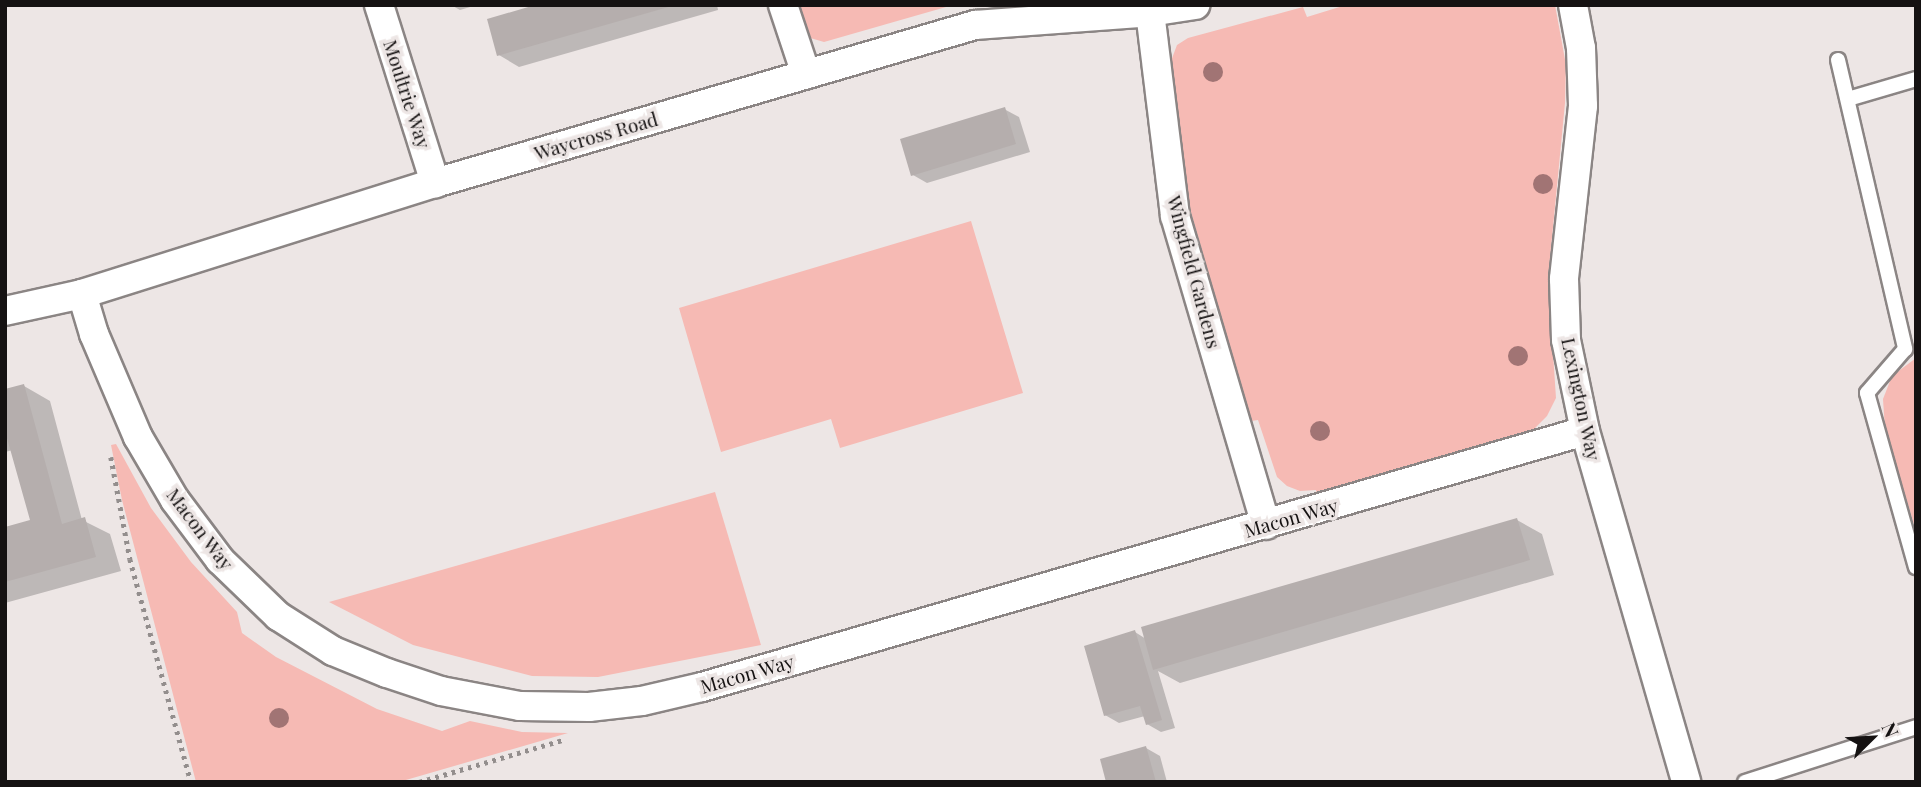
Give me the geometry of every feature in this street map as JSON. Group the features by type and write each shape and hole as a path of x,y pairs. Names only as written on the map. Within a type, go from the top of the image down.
{"street":[{"name":"Moultrie Way","path":"379,5 435,183"},
{"path":"783,5 806,74"},
{"name":"Waycross Road","path":"5,311 82,295 435,183 975,25 1150,12 1195,5"},
{"name":"Lexington Way","path":"1573,5 1581,48 1583,106 1564,279 1566,340 1585,431 1686,782"},
{"name":"Wingfield Gardens","path":"1150,12 1175,216 1266,525"},
{"name":"Macon Way","path":"82,295 94,334 138,437 175,500 220,560 278,616 333,651 441,691 520,706 589,707 642,701 702,687 1585,431"}],"lane":[{"path":"1838,60 1905,349 1867,393 1916,567"},
{"path":"1848,99 1916,79"},
{"path":"1745,782 1916,727"}],"path":[{"path":"110,452 130,559 191,782"},
{"path":"419,782 572,737 589,707"}],"shaded area":[{"path":"790,5 953,5 824,42 807,37"},
{"path":"1346,5 1555,5 1566,65 1565,103 1548,279 1556,398 1547,416 1533,430 1516,439 1317,497 1316,490 1300,491 1287,486 1277,477 1258,420 1251,421 1190,209 1171,61 1177,45 1188,38 1303,7 1307,17"},
{"path":"971,221 1023,393 840,448 831,419 721,452 679,308"},
{"path":"1916,358 1916,531 1885,429 1883,399 1892,376"},
{"path":"116,444 151,508 191,562 237,612 242,633 276,657 377,709 442,731 470,721 522,732 568,733 399,782 196,782 122,500 111,445"},
{"path":"715,492 761,645 598,677 532,676 413,645 329,602"}],"building":[{"path":"535,5 672,6 497,56 487,19"},
{"path":"1005,107 1016,144 911,176 900,139"},
{"path":"24,384 62,524 85,517 96,557 5,582 5,527 30,520 5,431 5,389"},
{"path":"1517,518 1530,560 1153,670 1141,627"},
{"path":"1135,630 1162,720 1146,725 1140,706 1104,716 1084,646"},
{"path":"1146,746 1156,782 1106,782 1100,759"}]}
